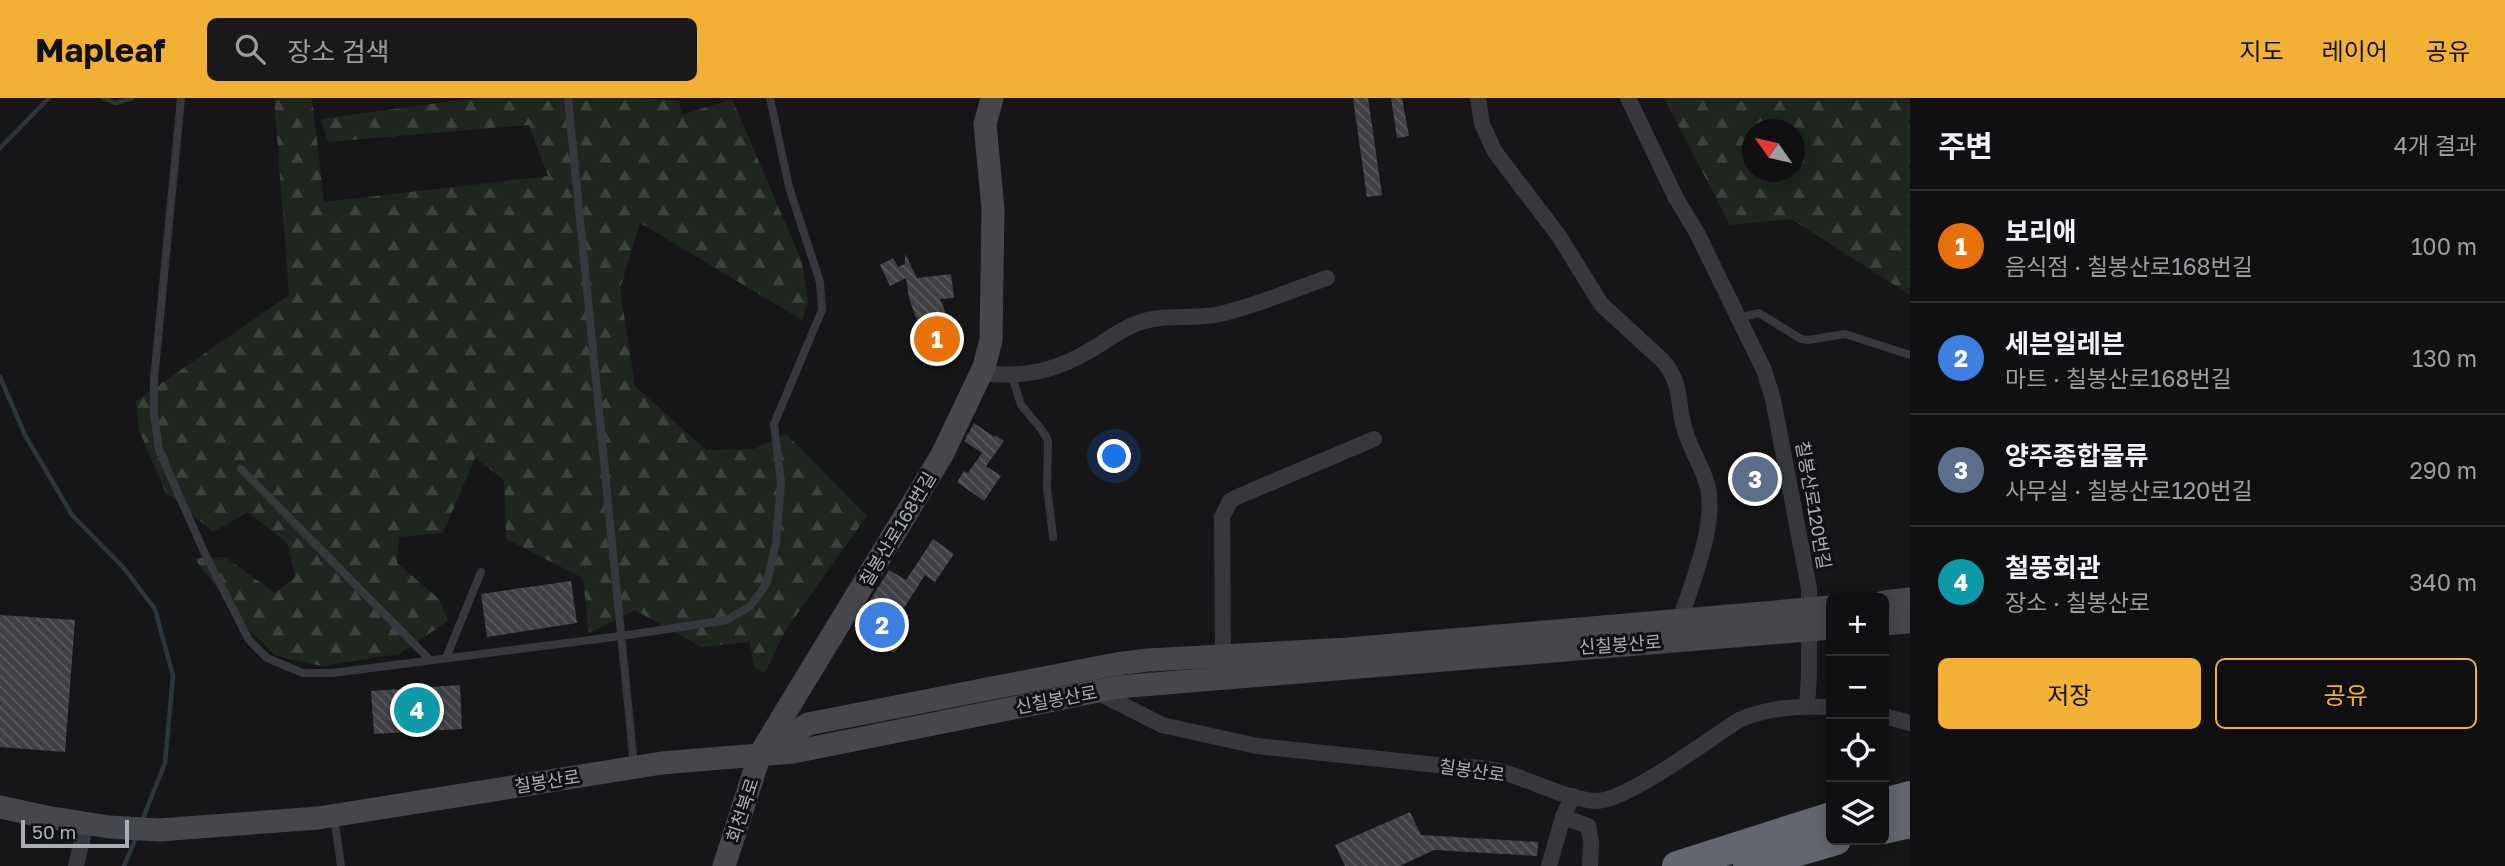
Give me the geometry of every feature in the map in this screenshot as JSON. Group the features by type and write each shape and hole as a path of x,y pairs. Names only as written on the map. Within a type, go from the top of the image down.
{"highway":[{"path":"1889,802 1910,796"},
{"path":"1677,866 1826,819"},
{"path":"1889,828 1910,823"},
{"path":"1748,866 1826,843"}],"street":[{"name":"칠봉산로168번길","path":"760,754 942,455 982,373 990,340 993,209 985,124 992,98"},
{"name":"신칠봉산로","path":"1478,98 1482,124 1495,152 1559,236 1601,304 1663,361 1678,384 1689,447 1707,487 1709,506 1707,529 1680,620"},
{"name":"칠봉산로120번길","path":"1628,98 1676,198 1697,233 1739,318 1764,370 1773,399 1810,588 1820,618 1807,706"},
{"path":"982,373 1012,376 1035,373 1083,355 1139,322 1157,318 1219,314 1327,278"},
{"path":"1223,656 1222,517 1226,508 1237,497 1374,439"},
{"path":"1889,601 1910,599"},
{"name":"신칠봉산로","path":"760,754 808,724 1116,664 1348,649 1680,620 1820,618"},
{"name":"신칠봉산로","path":"760,754 793,752 1095,691 1820,618"},
{"path":"1889,624 1910,622"},
{"name":"칠봉산로","path":"1095,691 1151,721 1173,728 1257,746 1446,766 1472,766 1507,773 1573,796 1596,801 1627,792 1739,720 1774,709 1826,707"},
{"path":"1889,717 1910,723"},
{"name":"칠봉산로","path":"0,807 109,827 159,830 334,815 634,768 760,754"},
{"name":"회천북로","path":"724,866 760,754"},
{"path":"1549,866 1563,817 1573,796"},
{"path":"1563,817 1588,825 1591,842 1590,866"},
{"path":"76,866 86,823"}],"lane":[{"path":"181,98 154,380 153,413 159,450 205,554 249,640 267,658 303,674 332,673 621,636 727,620 749,607 767,582 776,542 780,482 774,424 822,310 820,282 789,187 771,98"},
{"path":"568,98 634,768"},
{"path":"1739,318 1764,314 1801,339 1844,334 1910,355"},
{"path":"1012,376 1021,405 1048,441 1047,487 1053,537"},
{"path":"241,468 429,660"},
{"path":"446,658 481,572"},
{"path":"334,815 341,866"}],"green space":[{"path":"274,98 312,98 324,202 548,176 529,125 328,142 321,119 475,98 641,98 679,101 682,115 732,99 802,262 808,301 802,320 640,223 620,289 635,386 706,450 754,449 786,434 867,516 785,631 765,673 754,667 750,642 701,647 635,610 589,633 583,578 506,539 504,480 475,458 443,533 399,537 397,563 439,599 448,621 399,654 322,666 276,656 252,633 194,558 225,557 275,593 295,577 287,543 248,512 213,532 165,491 139,430 136,401 289,295"},
{"path":"1664,98 1910,98 1910,295 1791,219 1730,225"}],"building":[{"path":"1353,98 1368,98 1382,195 1367,197"},
{"path":"1391,98 1402,98 1409,136 1397,138"},
{"path":"905,254 917,278 951,274 954,298 940,299 949,322 941,325 953,357 933,365 909,298 906,278 890,286 880,265 893,258 898,267 905,264"},
{"path":"974,423 1004,441 986,466 1001,476 984,501 957,482 964,471 968,473 982,453 964,441"},
{"path":"933,539 954,554 935,582 925,575 894,624 908,634 894,653 854,626 889,570 906,580"},
{"path":"571,581 577,623 487,637 481,594"},
{"path":"0,615 75,620 65,752 0,747"},
{"path":"460,685 462,729 374,734 371,691"},
{"path":"1410,812 1421,835 1538,842 1537,856 1434,850 1400,866 1345,866 1335,845"}],"waterway":[{"path":"0,148 49,98"},
{"path":"103,98 115,103 132,98"},
{"path":"0,377 25,435 72,515 123,567 155,609 173,676 165,763 141,823"},
{"path":"124,866 137,835"}],"place":[{"name":"보리애","path":"937,339"},
{"name":"양주종합물류","path":"1755,479"},
{"name":"세븐일레븐","path":"882,625"},
{"name":"철풍회관","path":"417,710"}]}
